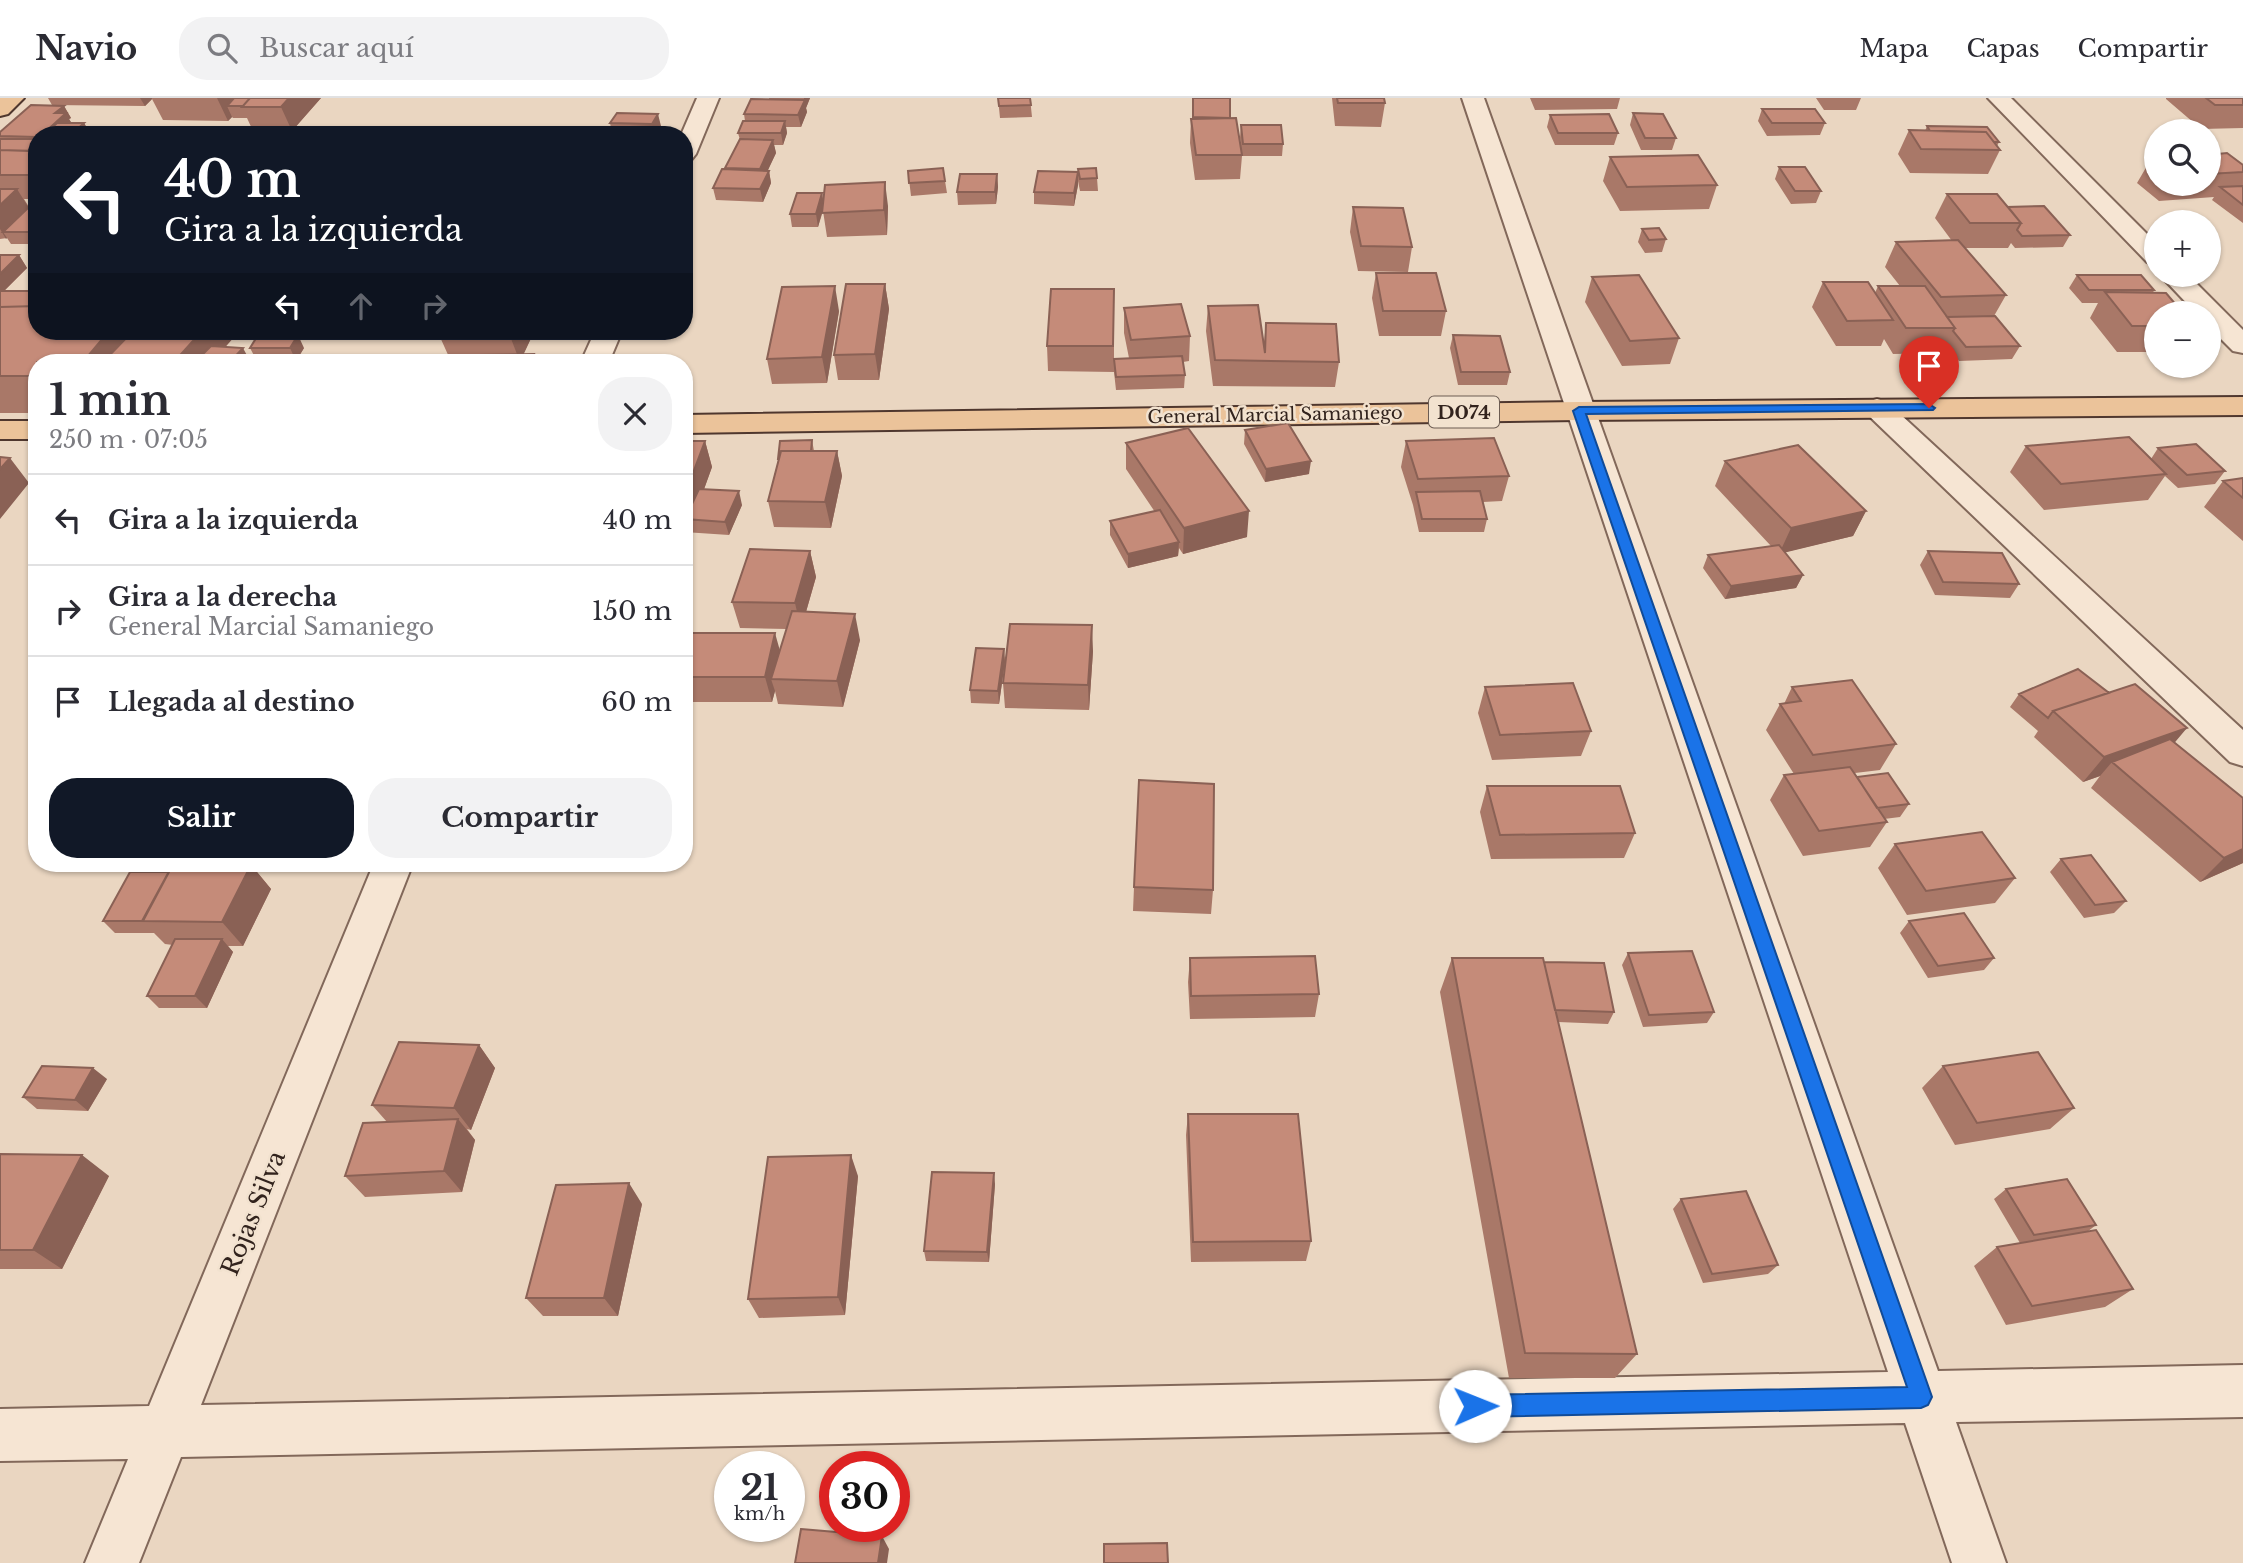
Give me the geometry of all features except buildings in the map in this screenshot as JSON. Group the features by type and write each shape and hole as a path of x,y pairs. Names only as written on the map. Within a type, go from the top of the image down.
{"main road":[{"path":"0,109 13,98"},
{"name":"General Marcial Samaniego","path":"693,424 1579,411 2243,406"},
{"path":"0,430 28,430"}],"street":[{"path":"693,133 708,98"},
{"path":"1473,98 1979,1563"},
{"path":"1999,98 2144,245"},
{"path":"2186,287 2243,345"},
{"path":"1877,408 2243,752"},
{"name":"Rojas Silva","path":"112,1563 389,872"},
{"path":"0,1435 2243,1391"}],"route":[{"path":"1475,1406 1921,1397 1579,411 1929,408"}]}
